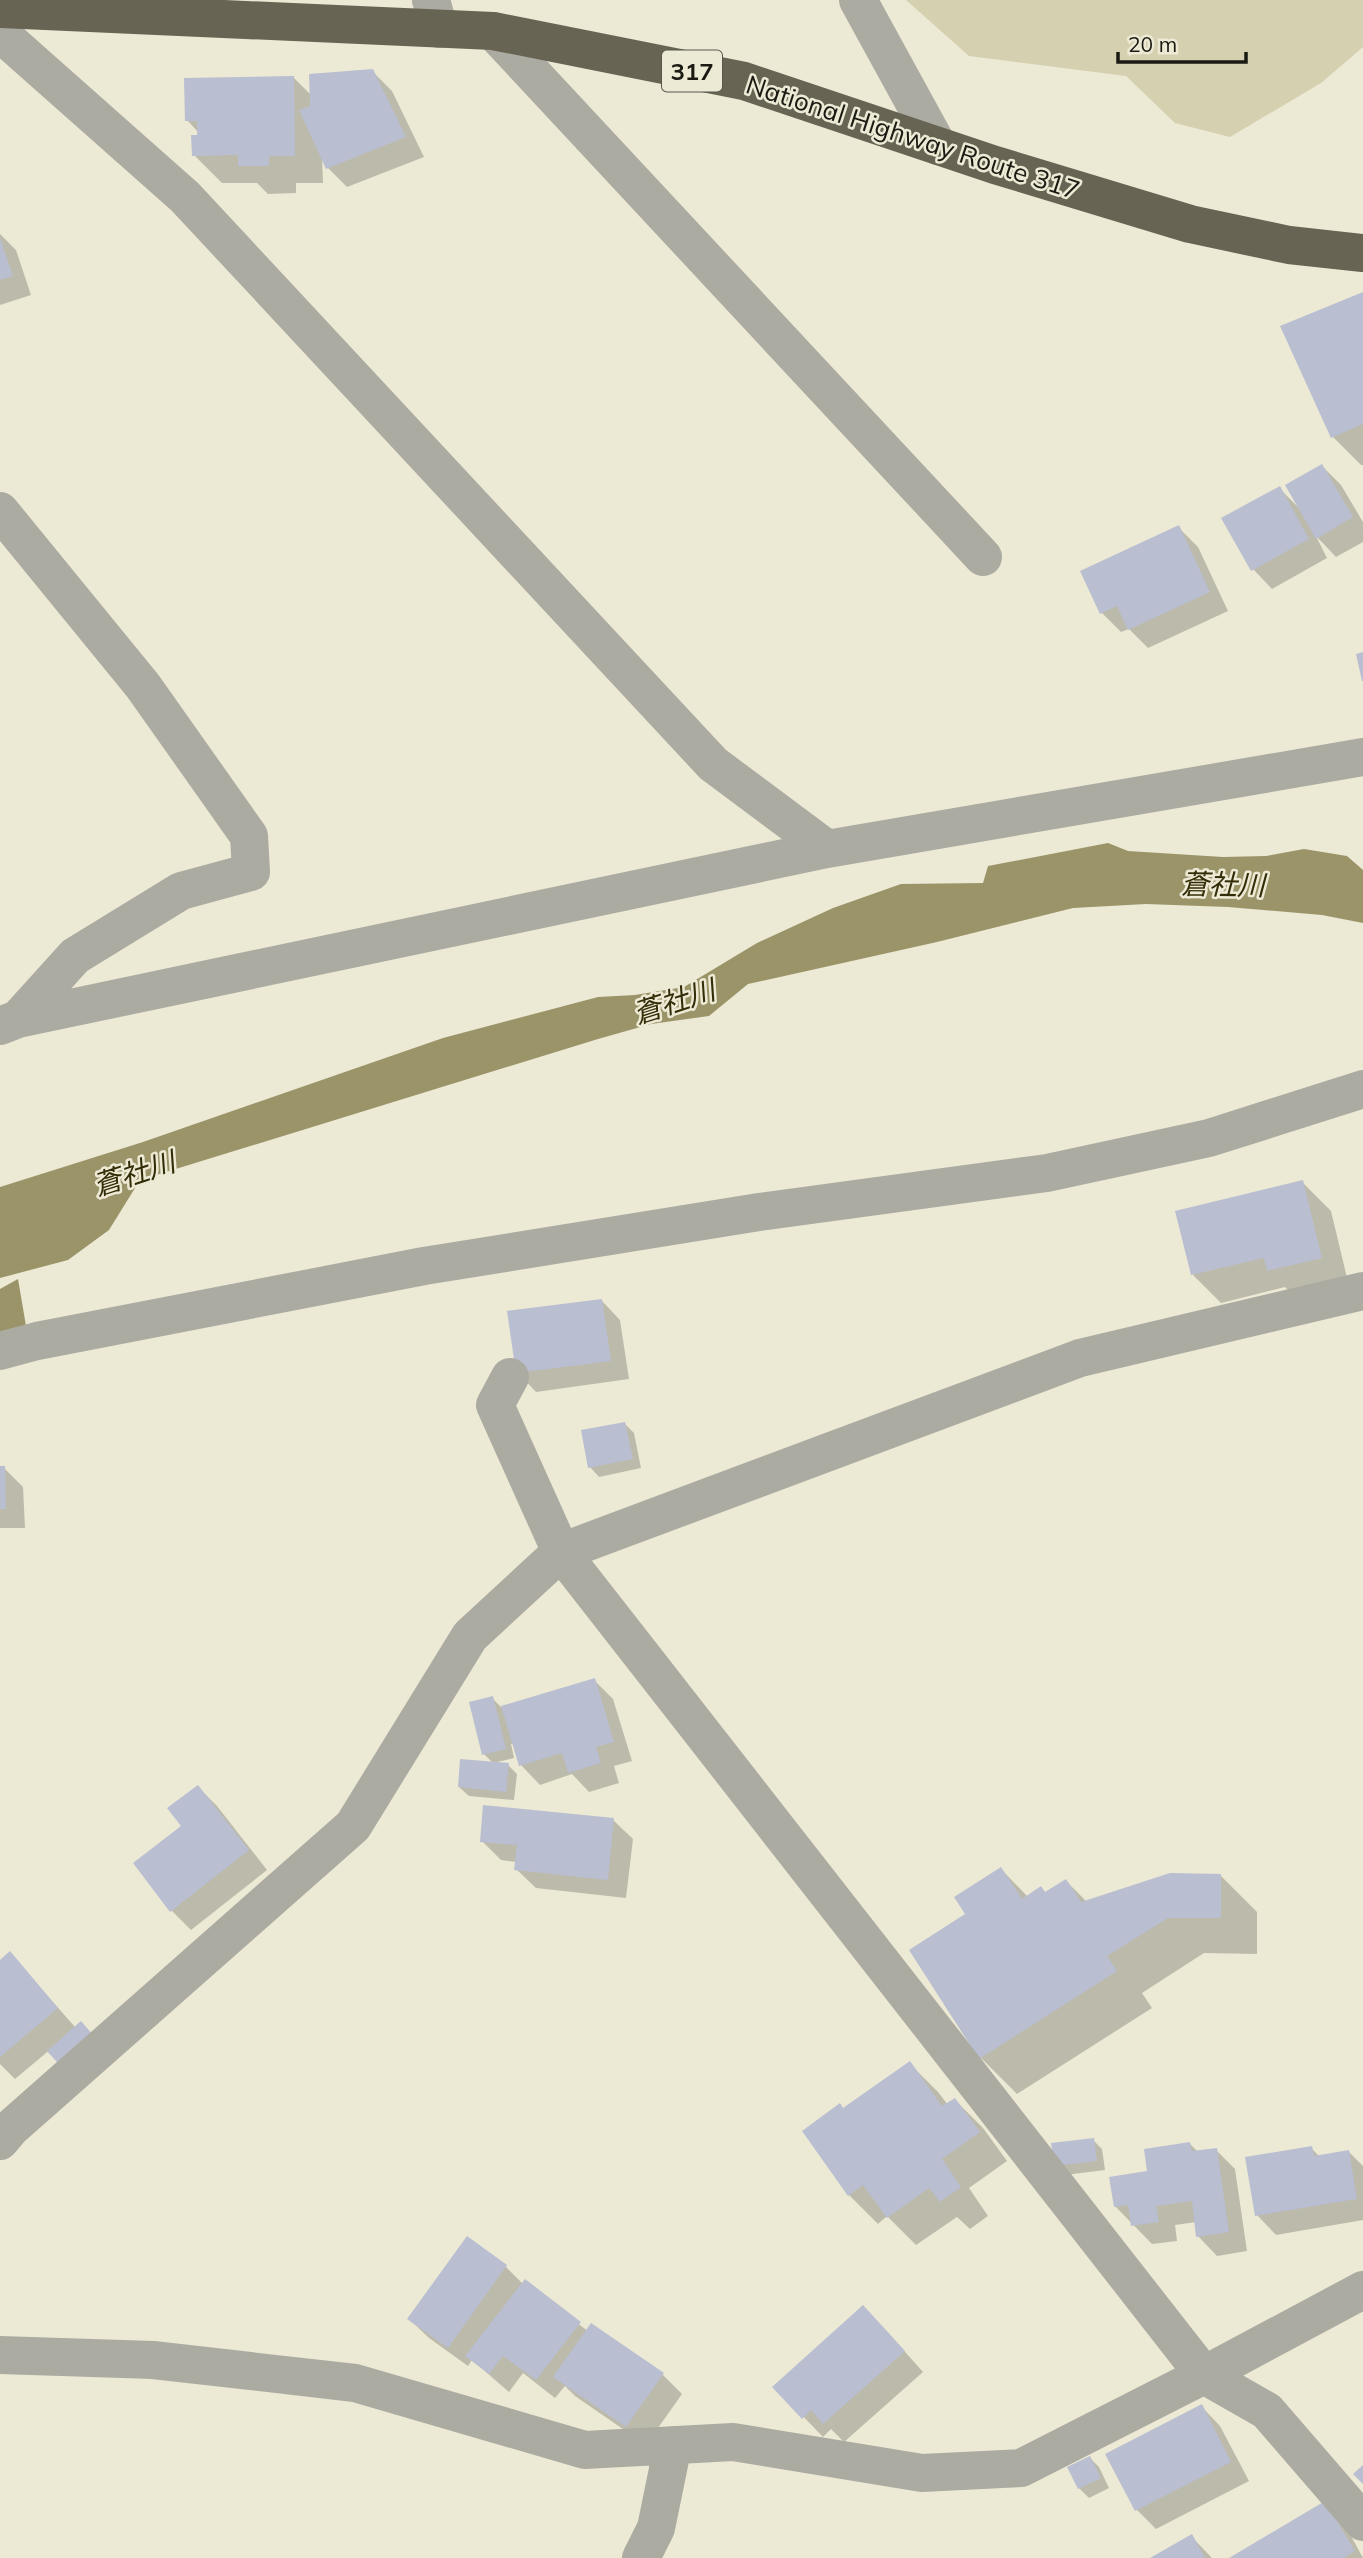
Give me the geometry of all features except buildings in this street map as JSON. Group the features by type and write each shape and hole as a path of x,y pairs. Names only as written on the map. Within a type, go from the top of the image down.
{"highway":[{"name":"National Highway Route 317","path":"0,9 435,15 493,31 744,81 938,146 1190,224 1289,244 1363,253"}],"street":[{"path":"858,0 938,146"},
{"path":"493,31 983,557"},
{"path":"0,33 186,197 713,764 827,849"},
{"path":"0,511 143,686 249,836 251,872 181,891 75,956 9,1022"},
{"path":"9,1022 827,849 1363,757"},
{"path":"0,1351 37,1341 424,1266 760,1212 1047,1173 1209,1138 1363,1089"},
{"path":"0,2141 353,1826 470,1636 561,1552 1080,1358 1363,1291"},
{"path":"510,1377 495,1405 561,1552 1205,2375 1267,2411 1363,2522"},
{"path":"0,2355 153,2360 355,2383 585,2450 733,2442 922,2473 1021,2468 1205,2375 1363,2290"},
{"path":"641,2558 656,2528 673,2445"}],"shaded area":[{"path":"906,0 1363,0 1363,47 1321,83 1230,137 1175,123 1126,76 969,56"}],"water":[{"name":"蒼社川","path":"1108,843 1128,851 1223,857 1266,856 1304,849 1347,856 1363,870 1363,923 1322,915 1228,907 1146,904 1073,908 937,942 748,984 709,1016 651,1024 598,1039 140,1180 109,1230 68,1260 0,1278 0,1187 143,1142 443,1038 598,997 635,995 684,987 757,943 833,908 901,884 983,883 988,866"},
{"path":"18,1279 26,1326 0,1342 0,1289"}]}
